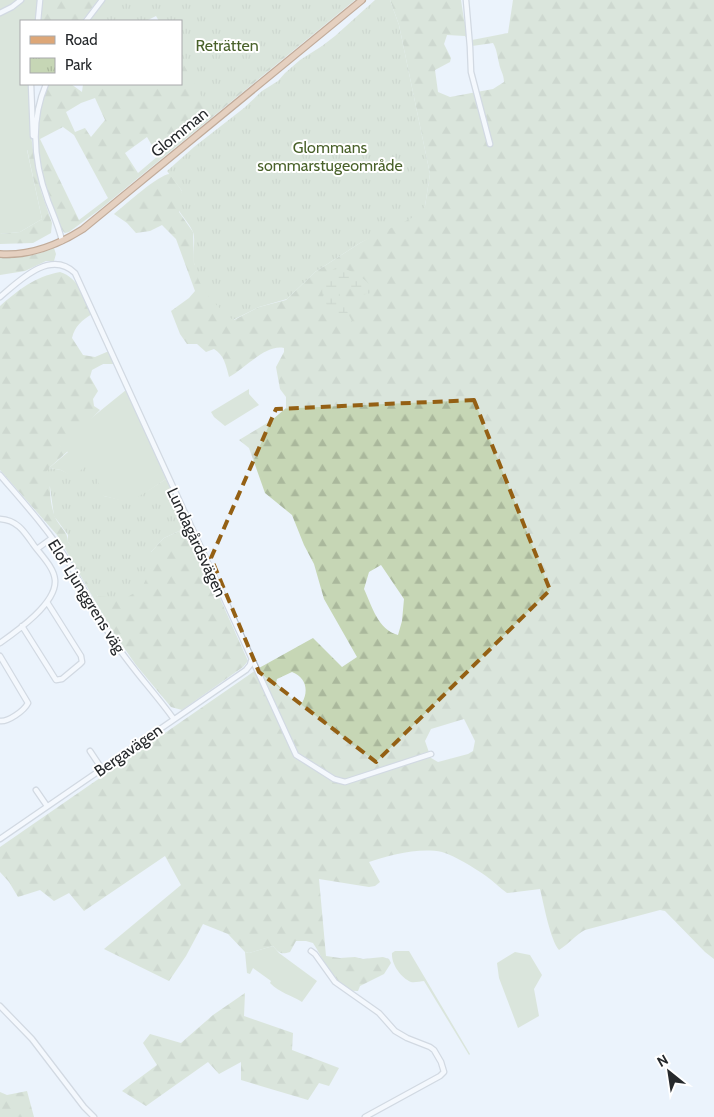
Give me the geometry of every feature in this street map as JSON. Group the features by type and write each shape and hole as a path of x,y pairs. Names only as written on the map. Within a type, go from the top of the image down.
{"main road":[{"name":"Glomman","path":"0,254 38,250 62,241 83,229 362,0"}],"street":[{"path":"0,13 21,0"},
{"path":"38,20 40,0"},
{"path":"87,20 102,0"},
{"path":"466,0 471,72 490,144"},
{"path":"31,85 31,126 32,136 35,139"},
{"path":"46,85 37,117 35,139 40,173 62,241"},
{"name":"Lundagårdsvägen","path":"0,297 29,273 42,267 58,264 64,265 75,273 296,755 334,779 346,782 432,754"},
{"name":"Elof Ljunggrens väg","path":"0,475 22,498 52,538 66,558 129,664 173,718"},
{"path":"0,520 11,521 18,525 48,565 55,580 54,588 47,602 22,626 0,643"},
{"path":"37,549 52,538"},
{"path":"47,602 81,656 82,662"},
{"path":"22,626 56,680 62,679 82,662"},
{"path":"0,656 28,703 26,707 5,721 0,721"},
{"name":"Bergavägen","path":"0,839 173,718 246,670 250,665 251,659"},
{"path":"82,662 88,665"},
{"path":"90,751 102,768"},
{"path":"36,790 47,806"},
{"path":"311,951 335,982 379,1013 395,1031 430,1047 444,1069 440,1076 365,1117"},
{"path":"0,1006 32,1039 84,1108 94,1117"}],"highlighted area":[{"path":"474,400 550,590 376,762 259,672 211,558 276,409"}],"green space":[{"path":"0,0 41,0 39,20 20,20 20,85 32,85 30,117 33,150 27,150 42,219 20,232 0,234"},
{"path":"42,0 98,0 83,20 39,20"},
{"name":"Reträtten","path":"104,0 351,0 212,115 182,62 182,20 158,20 156,16 148,20 90,20"},
{"path":"105,0 355,0 99,210 65,233 50,203 37,146 36,130 38,117 48,85 72,85 82,92 83,85 182,85 182,20 171,1 140,20 89,20","holes":["95,98 105,120 91,137 85,128 75,132 66,112 81,103","63,127 74,135 108,198 79,220 40,139","147,137 158,156 138,173 125,153"]},
{"name":"Glommans sommarstugeområde","path":"375,0 390,0 399,25 430,174 425,206 418,215 360,243 315,272 287,299 259,307 233,320 208,296 199,281 194,259 193,232 176,205 182,191 167,171 262,91 278,81 300,60 335,36"},
{"path":"390,0 461,0 464,20 472,40 508,33 513,0 714,0 714,959 665,911 660,910 585,930 559,950 550,930 540,889 507,893 486,876 459,859 442,852 424,850 395,854 369,862 380,882 375,886 369,887 319,879 326,956 363,959 383,957 389,959 391,963 384,974 360,986 358,991 350,990 337,980 313,943 296,941 290,952 284,953 279,952 273,946 249,953 245,952 228,934 203,924 186,956 169,981 104,949 181,885 165,856 84,911 69,893 54,901 40,890 18,897 0,872 0,847 259,668 313,638 342,667 357,657 324,599 314,564 292,515 265,493 249,448 239,440 272,420 286,408 286,397 280,389 276,367 284,352 284,348 277,348 262,353 229,377 224,361 217,351 214,349 206,352 197,344 187,344 180,334 171,311 189,298 195,291 176,239 162,225 150,231 136,233 127,223 114,214 150,184 170,174 182,191 179,212 193,232 194,264 234,320 259,307 286,300 315,272 360,243 425,206 430,174 399,25","holes":["447,35 465,36 472,46 493,43 504,82 493,89 450,97 438,92 435,70 450,62 451,58 444,44","381,565 404,599 402,621 398,635 385,628 373,610 364,589 369,572","292,672 297,674 303,681 306,689 302,703 295,702 276,683 277,679","464,719 475,741 473,751 438,762 431,758 425,741 431,729"]},
{"path":"27,149 33,149 41,191 52,223 51,233 33,243 0,244 0,234 20,232 42,219"},
{"path":"54,248 56,254 54,261 46,261 25,271 0,275 0,257 28,256"},
{"path":"341,267 365,280 371,293 362,295 346,286 340,288 340,298 352,321 350,325 332,312 327,306 322,292 325,278 328,274 333,269"},
{"path":"60,272 76,283 92,314 79,324 72,338 83,355 95,357 109,351 114,364 103,364 92,370 90,377 98,391 93,399 94,406 100,410 84,426 59,445 68,451 49,468 53,511 67,535 68,542 73,548 74,559 98,596 151,568 151,552 164,538 188,527 248,661 243,667 182,710 171,707 136,665 113,632 57,535 0,470 0,306 28,284 42,277"},
{"path":"249,389 249,394 259,405 225,426 214,417 211,412"},
{"path":"126,390 166,479 130,503 104,496 61,470 49,468 68,452 58,445"},
{"path":"90,463 104,496 130,502 166,479 188,527 164,538 151,552 151,568 142,588 126,598 98,596 88,584 74,561 72,549 68,542 68,535 54,516 50,487 41,479 49,468 61,470 73,476"},
{"path":"273,946 279,953 317,981 302,1002 278,989 270,983 271,981 253,968 250,974 247,973 245,952 249,953"},
{"path":"395,951 409,951 469,1055 424,981 411,982 397,970 392,957 392,953"},
{"path":"515,952 530,955 542,975 534,989 539,1016 518,1028 499,978 497,963"},
{"path":"245,993 244,1016 293,1033 292,1050 339,1068 329,1086 319,1083 308,1100 241,1080 241,1062 219,1074 208,1062 146,1106 122,1091 157,1065 143,1043 150,1034 181,1043 213,1015"},
{"path":"27,1091 34,1117 0,1117 0,1092 7,1095"}]}
